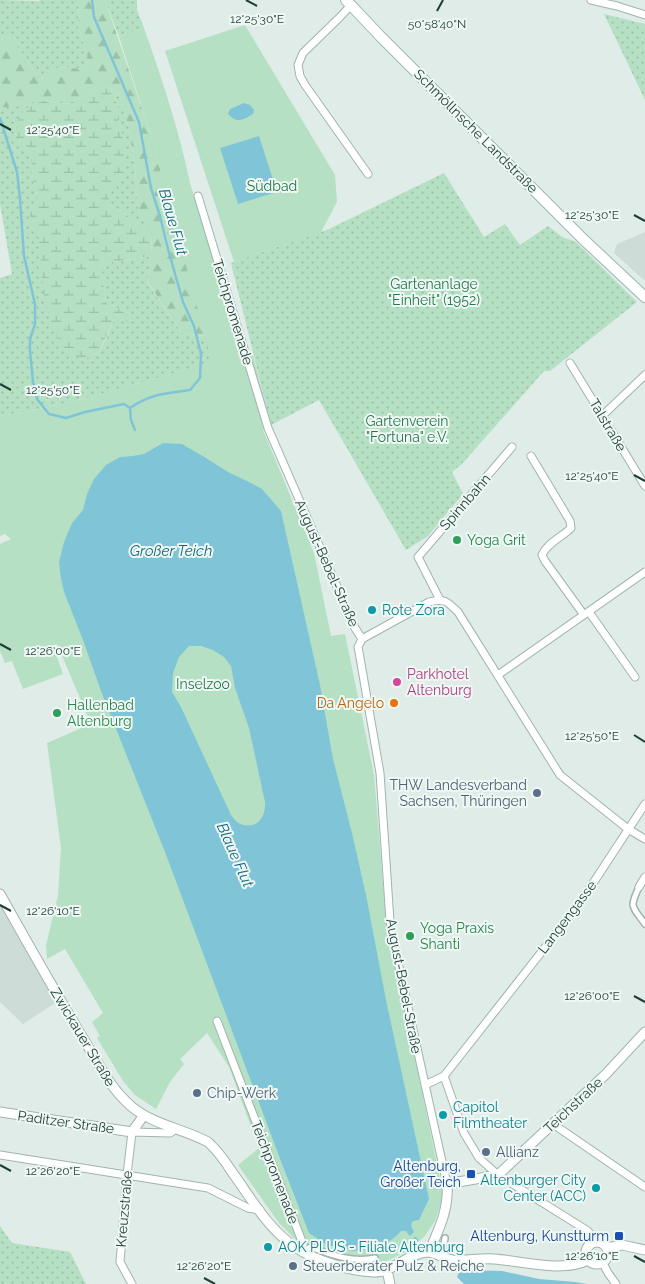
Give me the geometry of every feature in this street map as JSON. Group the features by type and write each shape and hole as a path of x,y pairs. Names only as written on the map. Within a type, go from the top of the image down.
{"main road":[{"name":"Schmöllnsche Landstraße","path":"348,2 584,240 645,298"}],"street":[{"path":"591,0 645,15"},
{"name":"Schmöllnsche Landstraße","path":"348,2 340,17 303,53 298,65 304,85 368,174"},
{"name":"Teichpromenade","path":"198,196 268,428"},
{"name":"Talstraße","path":"570,363 645,486"},
{"path":"602,416 645,375"},
{"name":"August-Bebel-Straße","path":"268,428 320,551 355,628 362,639 358,652 380,773 392,935 447,1184"},
{"name":"Spinnbahn","path":"440,600 418,557 512,447"},
{"path":"531,456 570,521 571,528 544,549 542,555 635,677"},
{"path":"498,675 645,572"},
{"path":"362,639 429,602 440,600 449,603 458,612 560,775 628,830 645,839"},
{"name":"Langengasse","path":"444,1076 580,903 645,804"},
{"path":"645,877 632,902 633,908 645,924"},
{"name":"Zwickauer Straße","path":"0,894 106,1078 116,1092 133,1108 144,1115 205,1140 215,1148 277,1233 302,1252 320,1261 339,1266 376,1272 387,1270"},
{"name":"Teichpromenade","path":"217,1021 303,1244 302,1252"},
{"name":"Teichstraße","path":"498,1175 606,1074 645,1032"},
{"path":"425,1085 444,1076 464,1133 479,1158 498,1175 588,1231 594,1242"},
{"name":"Paditzer Straße","path":"0,1112 132,1132 170,1133 176,1129"},
{"name":"Paditzer Straße","path":"132,1132 144,1115"},
{"path":"553,1124 645,1187"},
{"name":"Kreuzstraße","path":"132,1132 120,1262 132,1284"},
{"path":"0,1155 208,1188 248,1208 260,1210"},
{"path":"430,1252 445,1216 447,1184 498,1175"},
{"path":"442,1256 445,1238"},
{"path":"594,1242 602,1243 607,1248 607,1258 603,1263 594,1264 586,1257 586,1250 594,1242"},
{"path":"607,1248 622,1245 643,1249"},
{"path":"302,1252 310,1247 330,1254 358,1260 376,1258"},
{"path":"390,1284 387,1270 413,1256 430,1252 450,1259 495,1259 540,1265 580,1264 588,1260"},
{"path":"603,1263 616,1284"}],"shaded area":[{"path":"645,232 645,281 614,253 617,244"},
{"path":"0,903 57,1002 23,1024 0,1002"}],"green space":[{"path":"0,0 79,0 78,26 88,58 84,69 59,67 39,80 26,58 8,36 0,36"},
{"path":"79,0 105,0 151,135 206,336 182,333 147,281 152,233 139,212 129,128 119,93 106,87 67,104 44,101 0,108 0,36 8,36 26,58 39,80 59,67 84,69 88,58 78,26"},
{"path":"105,0 137,0 137,10 144,28 119,37"},
{"path":"604,14 645,24 645,100"},
{"name":"Südbad","path":"245,25 335,175 337,202 321,232 234,262 165,51"},
{"name":"Inselzoo","path":"144,28 170,105 190,183 243,354 252,351 271,425 263,430 314,553 331,636 345,634 374,775 387,930 443,1193 435,1221 424,1237 407,1251 387,1261 372,1265 333,1260 305,1249 279,1223 238,1165 259,1148 229,1067 207,1033 180,1059 184,1064 170,1082 156,1109 135,1095 123,1081 97,1038 100,1036 92,1022 103,1013 65,949 47,959 46,945 58,896 61,848 47,743 91,724 57,644 53,646 63,674 23,689 12,661 5,663 0,651 0,544 11,539 5,534 0,536 0,416 54,406 212,362 151,135 119,37"},
{"path":"106,87 115,91 124,144 124,177 109,191 109,205 123,212 139,225 149,228 152,233 151,256 101,264 106,303 130,314 127,322 114,320 99,352 82,360 66,351 52,327 43,291 38,229 28,222 38,200 33,179 31,155 19,139 16,124 21,114 35,102 44,101 67,104"},
{"path":"115,91 119,93 129,128 139,212 149,228 139,225 123,212 109,205 109,191 124,144"},
{"path":"35,102 21,114 19,139 31,155 33,179 38,200 32,210 38,228 40,249 82,360 99,352 114,320 130,314 106,303 101,264 151,256 147,282 182,333 206,336 213,362 54,406 0,416 0,278 12,274 0,204 0,108"},
{"path":"444,173 484,237 505,224 520,245 548,226 562,237 576,242 637,302 550,371 544,371 461,465 452,472 463,494 428,536 406,550 319,400 271,425 231,263 329,229"},
{"path":"0,1226 12,1243 70,1252 86,1284 0,1284"}],"water":[{"path":"244,103 250,105 254,110 253,114 237,120 228,114 230,109"},
{"path":"259,136 277,192 238,204 220,148"},
{"name":"Großer Teich","path":"163,443 182,444 228,472 262,489 281,511 320,685 333,759 366,895 386,1000 429,1199 419,1220 413,1221 412,1227 414,1232 410,1236 406,1231 401,1231 387,1243 377,1241 364,1250 353,1251 325,1244 309,1233 165,852 64,592 59,562 64,542 72,523 83,510 87,494 94,479 106,465 120,457 144,454","holes":["189,646 201,646 213,650 224,657 231,666 235,688 249,728 265,802 263,816 254,824 242,824 231,815 181,707 172,692 173,673 179,657"]},
{"path":"460,1270 502,1271 539,1279 587,1284 464,1284 457,1277"}],"waterway":[{"name":"Blaue Flut","path":"92,0 94,17 139,122 151,188 183,302 194,326 201,354 200,378 190,390 151,397 130,408 131,420 135,430"},
{"name":"Blaue Flut","path":"0,118 17,172 24,256 35,304 35,324 30,339 30,351 33,382 37,399 49,414 66,418 124,404 130,408"}],"place":[{"name":"Yoga Grit","path":"457,540"},
{"name":"Rote Zora","path":"372,610"},
{"name":"Parkhotel Altenburg","path":"397,682"},
{"name":"Da Angelo","path":"394,703"},
{"name":"Hallenbad Altenburg","path":"57,713"},
{"name":"THW Landesverband Sachsen, Thüringen","path":"537,793"},
{"name":"Yoga Praxis Shanti","path":"410,936"},
{"name":"Chip-Werk","path":"197,1093"},
{"name":"Capitol Filmtheater","path":"443,1115"},
{"name":"Allianz","path":"486,1152"},
{"name":"Altenburg, Großer Teich","path":"471,1174"},
{"name":"Altenburger City Center (ACC)","path":"596,1188"},
{"name":"Altenburg, Kunstturm","path":"619,1236"},
{"name":"AOK PLUS - Filiale Altenburg","path":"268,1247"},
{"name":"Steuerberater Pulz & Reiche","path":"293,1266"}],"park label":[{"name":"Gartenanlage \"Einheit\" (1952)","path":"434,292"},
{"name":"Gartenverein \"Fortuna\" e.V.","path":"407,430"}]}
